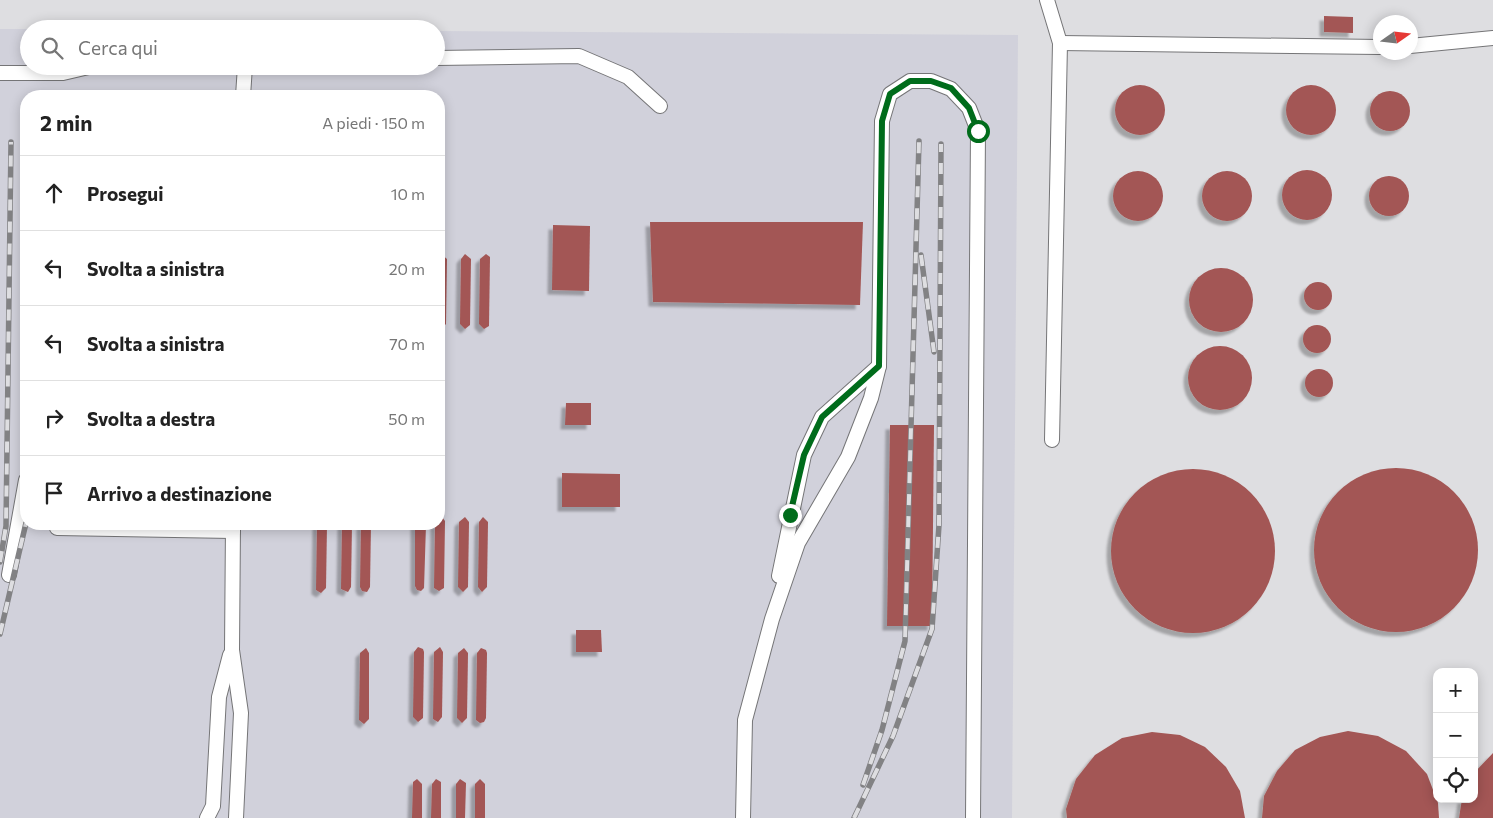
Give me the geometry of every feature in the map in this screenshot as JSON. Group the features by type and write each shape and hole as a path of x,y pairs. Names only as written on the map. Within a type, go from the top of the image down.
{"lane":[{"path":"1047,0 1060,43 1052,440"},
{"path":"1418,45 1493,38"},
{"path":"1060,43 1373,47"},
{"path":"445,58 579,56 628,77 660,106"},
{"path":"0,73 20,73"},
{"path":"243,90 244,75"},
{"path":"743,818 745,720 772,619 798,542 848,457 871,398 879,366 882,121 890,94 910,81 931,81 951,88 969,108 978,131 973,818"},
{"path":"772,619 790,515 804,455 822,417 879,366"},
{"path":"9,576 20,514"},
{"path":"233,530 232,650 241,713 236,818"},
{"path":"207,818 213,806 219,697 232,650"}],"shaded area":[{"path":"0,29 20,29 20,75 445,75 445,31 1018,35 1012,818 0,818"}],"building":[{"path":"1324,16 1353,17 1353,33 1324,32"},
{"path":"1135,85 1145,85 1158,92 1165,105 1165,115 1158,128 1145,135 1135,135 1126,131 1119,124 1115,115 1115,105 1119,96 1126,89"},
{"path":"1306,85 1316,85 1329,92 1336,105 1336,115 1329,128 1316,135 1306,135 1297,131 1290,124 1286,115 1286,105 1290,96 1297,89"},
{"path":"1386,91 1394,91 1401,94 1407,100 1410,111 1407,122 1401,128 1394,131 1386,131 1379,128 1373,122 1370,115 1370,107 1373,100 1379,94"},
{"path":"1302,170 1312,170 1325,177 1332,190 1332,200 1325,213 1312,220 1302,220 1293,216 1286,209 1282,200 1282,190 1286,181 1293,174"},
{"path":"1133,171 1143,171 1156,178 1163,191 1163,201 1156,214 1143,221 1133,221 1124,217 1117,210 1113,201 1113,191 1117,182 1124,175"},
{"path":"1222,171 1232,171 1245,178 1252,191 1252,201 1245,214 1232,221 1222,221 1213,217 1206,210 1202,201 1202,191 1206,182 1213,175"},
{"path":"1385,176 1393,176 1400,179 1406,185 1409,196 1406,207 1400,213 1393,216 1385,216 1378,213 1372,207 1369,200 1369,192 1372,185 1378,179"},
{"path":"650,222 863,222 860,305 653,302"},
{"path":"553,225 590,226 589,291 552,290"},
{"path":"465,254 471,259 470,325 465,329 460,324 461,259"},
{"path":"486,254 490,257 489,326 484,329 479,324 480,259"},
{"path":"445,257 447,259 445,325"},
{"path":"1221,268 1239,274 1247,282 1253,300 1247,318 1239,326 1221,332 1203,326 1195,318 1189,300 1195,282 1203,274"},
{"path":"1318,282 1328,286 1332,296 1328,306 1318,310 1308,306 1304,296 1308,286"},
{"path":"1317,325 1327,329 1331,339 1327,349 1317,353 1307,349 1303,339 1307,329"},
{"path":"1220,346 1238,352 1246,360 1252,378 1246,396 1238,404 1220,410 1202,404 1194,396 1188,378 1194,360 1202,352"},
{"path":"1319,369 1329,373 1333,383 1329,393 1319,397 1309,393 1305,383 1309,373"},
{"path":"566,403 591,403 591,425 565,425"},
{"path":"890,425 934,425 932,626 887,626"},
{"path":"1396,468 1420,472 1441,482 1454,492 1464,505 1474,526 1478,550 1474,574 1464,595 1454,608 1441,618 1420,628 1396,632 1372,628 1351,618 1338,608 1328,595 1318,574 1314,550 1318,526 1328,505 1338,492 1351,482 1372,472"},
{"path":"1193,469 1224,475 1251,493 1269,520 1275,551 1269,582 1251,609 1224,627 1193,633 1162,627 1135,609 1117,582 1111,551 1117,520 1135,493 1162,475"},
{"path":"562,473 620,474 620,507 562,507"},
{"path":"465,517 469,522 468,587 463,592 458,587 459,522"},
{"path":"483,517 488,522 487,587 482,592 478,587 479,522"},
{"path":"317,530 327,530 326,588 321,593 316,590"},
{"path":"342,530 352,530 351,587 348,592 341,589"},
{"path":"361,530 371,530 370,587 367,592 362,591 360,587"},
{"path":"415,530 426,530 424,588 421,591 417,590 415,586"},
{"path":"435,530 445,530 444,588 439,591 434,588"},
{"path":"576,630 601,630 602,652 576,652"},
{"path":"418,647 423,649 424,652 423,718 418,722 413,717 414,652"},
{"path":"440,647 443,652 442,717 438,722 433,719 434,652"},
{"path":"366,648 369,653 369,719 364,724 359,720 360,653"},
{"path":"464,648 468,653 467,718 462,723 457,718 458,653"},
{"path":"481,648 486,650 487,653 486,718 484,722 480,723 476,720 477,653"},
{"path":"1348,731 1378,736 1406,751 1427,774 1433,790 1433,803 1438,803 1439,818 1262,818 1264,796 1277,771 1295,750 1320,737"},
{"path":"1152,732 1180,735 1205,747 1226,767 1240,791 1245,818 1067,818 1066,809 1076,779 1095,755 1122,738"},
{"path":"1493,753 1493,818 1459,818 1461,803 1478,803 1478,769"},
{"path":"417,779 422,784 422,818 412,818 413,782"},
{"path":"436,779 441,782 441,818 431,818 432,784"},
{"path":"460,779 466,783 465,818 456,818 456,784"},
{"path":"480,779 485,784 485,818 475,818 475,784"}],"railway":[{"path":"863,785 882,730 905,641 919,141"},
{"path":"0,562 6,526 11,142"},
{"path":"854,818 893,736 932,629 939,525 941,144"},
{"path":"921,255 934,352"},
{"path":"0,634 24,530"}],"route":[{"path":"790,515 804,455 822,417 879,366 882,121 890,94 910,81 931,81 951,88 969,108 978,131"}]}
